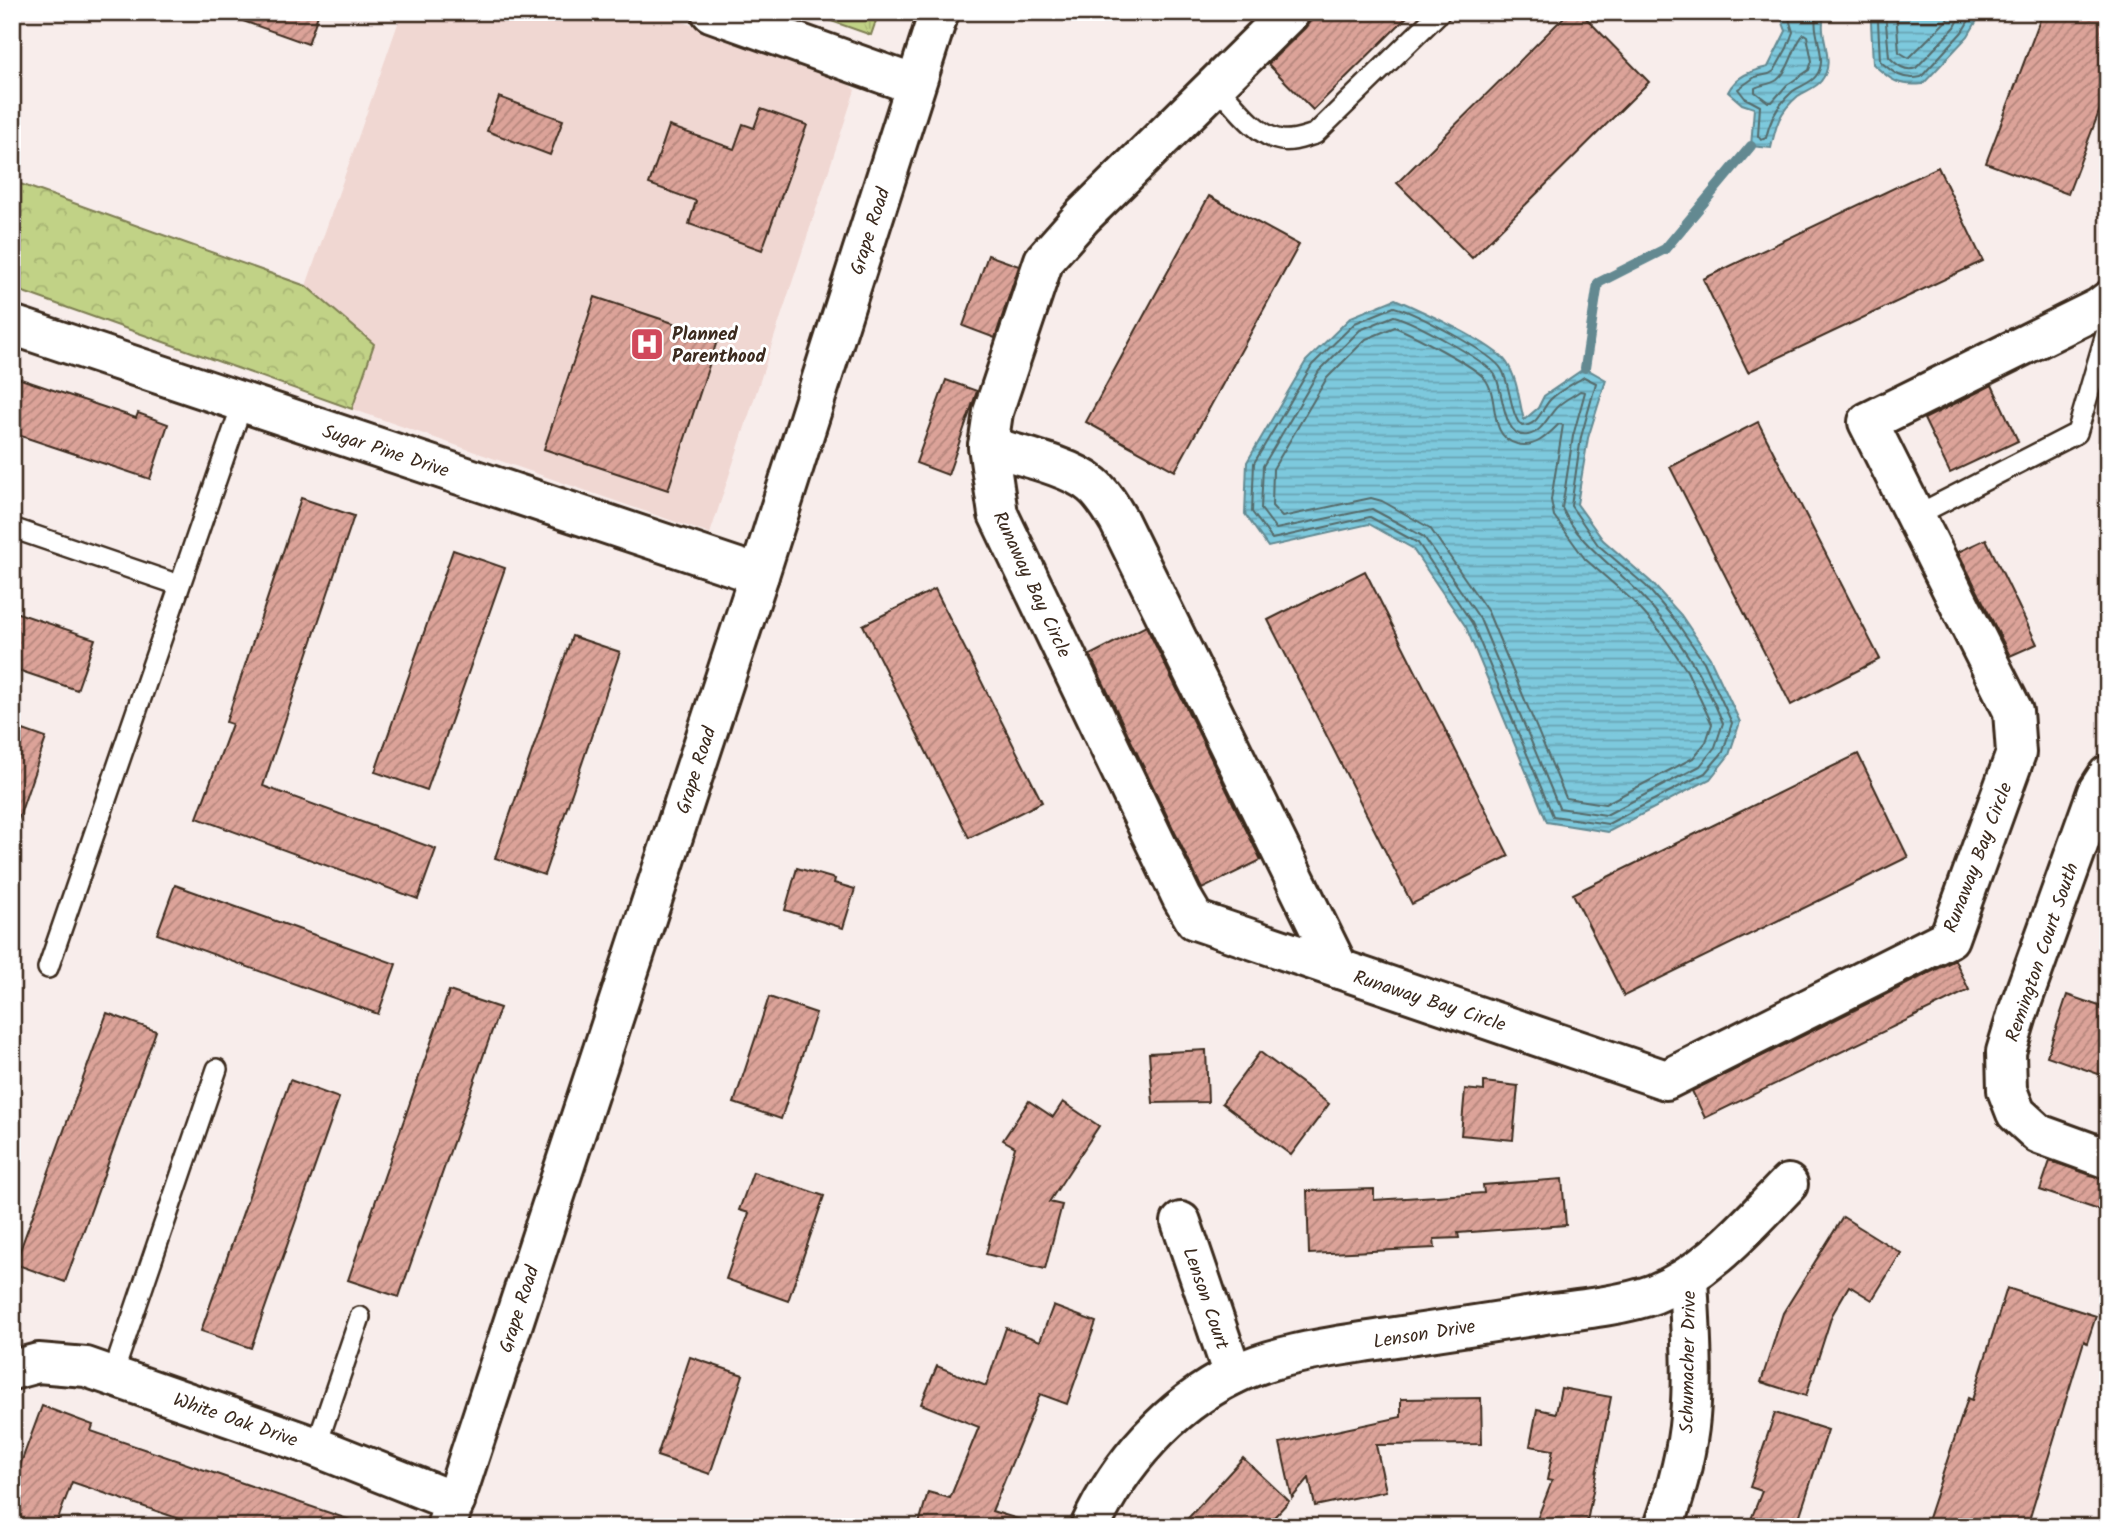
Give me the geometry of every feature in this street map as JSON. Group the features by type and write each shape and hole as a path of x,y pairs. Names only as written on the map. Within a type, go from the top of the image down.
{"street":[{"path":"711,12 915,85"},
{"name":"Grape Road","path":"450,1514 759,575 939,12"},
{"name":"Runaway Bay Circle","path":"1290,12 1101,198 1044,260 993,412 988,446 998,514 1195,920 1666,1080 1950,938 2016,753 2012,711 1868,422 2099,308 2108,301"},
{"name":"Sugar Pine Drive","path":"12,325 759,575"},
{"name":"Runaway Bay Circle","path":"988,446 1072,472 1091,484 1106,500 1119,521 1339,969"},
{"name":"Remington Court South","path":"2108,775 2092,804 2006,1052 2007,1090 2016,1113 2039,1134 2108,1158"},
{"name":"Lenson Drive","path":"1090,1527 1116,1478 1146,1441 1190,1401 1233,1375 1271,1361 1321,1349 1653,1295 1688,1278 1707,1264 1788,1184"},
{"name":"Lenson Court","path":"1181,1222 1233,1375"},
{"name":"Schumacher Drive","path":"1664,1527 1684,1456 1690,1417 1688,1278"},
{"name":"White Oak Drive","path":"12,1370 38,1363 86,1367 316,1447 450,1514"}],"lane":[{"path":"1217,86 1258,129 1280,140 1315,134 1440,12"},
{"path":"1915,516 2077,433 2108,327"},
{"path":"48,968 243,402"},
{"path":"12,528 179,586"},
{"path":"112,1377 217,1069"},
{"path":"316,1447 360,1317"}],"shaded area":[{"path":"402,12 654,12 841,77 855,90 710,534 352,409 374,344 306,286"}],"green space":[{"path":"806,12 879,12 871,35"},
{"path":"12,181 306,286 374,344 352,409 12,288"}],"water":[{"path":"1779,12 1825,12 1823,30 1828,65 1819,83 1798,96 1782,113 1771,148 1751,146 1754,108 1742,104 1728,92 1735,82 1745,75 1768,67 1786,31"},
{"path":"1868,12 1982,12 1968,36 1923,84 1914,85 1895,81 1873,64"},
{"path":"1395,299 1455,328 1500,355 1514,377 1524,420 1538,408 1544,396 1585,368 1606,380 1588,438 1577,504 1603,540 1651,582 1681,615 1710,658 1740,722 1729,755 1710,779 1608,832 1547,822 1466,627 1412,548 1369,524 1268,547 1245,514 1247,462 1306,361 1351,317"}],"building":[{"path":"230,12 319,12 308,44 229,16"},
{"path":"1317,12 1412,12 1313,110 1268,64 1305,28"},
{"path":"1569,12 1580,12 1649,82 1472,258 1397,183"},
{"path":"2043,12 2108,12 2108,88 2068,194 1986,163"},
{"path":"499,97 563,120 550,155 487,131"},
{"path":"761,109 807,125 762,250 689,224 696,201 649,184 669,126 734,149 743,124 754,128"},
{"path":"1938,167 1983,261 1748,372 1703,279"},
{"path":"1209,196 1299,245 1175,471 1086,422"},
{"path":"988,255 1019,266 995,338 963,326"},
{"path":"595,297 718,338 668,490 544,449"},
{"path":"12,376 136,418 138,413 168,424 150,479 12,433"},
{"path":"946,380 977,391 948,475 916,463"},
{"path":"1992,385 2018,441 1950,473 1924,419"},
{"path":"1758,422 1880,659 1791,705 1670,467"},
{"path":"301,498 354,516 263,786 436,849 418,899 197,818 232,724 226,722"},
{"path":"1986,539 2037,644 2010,656 1958,552"},
{"path":"453,550 505,568 427,790 375,772"},
{"path":"1365,571 1509,856 1412,904 1268,620"},
{"path":"935,589 1042,802 969,838 863,625"},
{"path":"12,611 95,639 77,690 12,668"},
{"path":"1146,626 1261,860 1202,889 1090,655"},
{"path":"572,636 620,652 544,875 495,858"},
{"path":"12,726 46,738 17,823 12,822"},
{"path":"1858,754 1908,857 1624,996 1573,894"},
{"path":"797,868 835,879 834,883 855,889 843,928 785,910"},
{"path":"175,885 396,964 378,1014 157,934"},
{"path":"1955,960 1969,990 1705,1118 1692,1091"},
{"path":"449,991 500,1008 399,1297 348,1280"},
{"path":"2067,995 2108,1009 2108,1074 2102,1072 2101,1075 2047,1056"},
{"path":"769,997 816,1013 781,1119 734,1103"},
{"path":"107,1013 156,1031 65,1282 15,1264"},
{"path":"1206,1050 1208,1102 1153,1103 1149,1053"},
{"path":"1260,1052 1329,1104 1291,1155 1222,1103"},
{"path":"290,1080 339,1098 251,1348 201,1331"},
{"path":"1484,1082 1518,1086 1513,1140 1461,1135 1465,1089 1484,1091"},
{"path":"1029,1101 1053,1117 1063,1102 1099,1126 1049,1202 1062,1205 1045,1269 986,1254 1015,1147 1003,1140"},
{"path":"2050,1161 2108,1180 2108,1213 2040,1190"},
{"path":"753,1172 824,1196 788,1301 726,1279 749,1213 739,1210"},
{"path":"1562,1179 1566,1225 1458,1233 1459,1238 1434,1239 1435,1248 1309,1254 1307,1191 1374,1189 1374,1200 1484,1193 1483,1185"},
{"path":"1843,1217 1901,1253 1872,1300 1849,1286 1832,1315 1806,1396 1761,1382 1783,1313"},
{"path":"2007,1288 2096,1316 2087,1343 2084,1341 2027,1527 1925,1527 1968,1398 1972,1400"},
{"path":"1053,1306 1096,1322 1067,1404 1040,1394 992,1511 1021,1520 1020,1527 918,1527 928,1492 950,1498 979,1427 921,1404 937,1366 986,1386 1006,1328 1040,1341"},
{"path":"690,1357 743,1375 710,1474 657,1456"},
{"path":"1561,1388 1611,1397 1586,1527 1534,1527 1552,1481 1547,1480 1553,1450 1530,1446 1537,1409 1556,1413"},
{"path":"1481,1398 1482,1444 1376,1445 1386,1491 1315,1506 1309,1478 1292,1498 1280,1443 1401,1417 1401,1399"},
{"path":"42,1406 93,1425 91,1431 356,1522 355,1527 203,1527 72,1482 55,1527 12,1527 12,1487"},
{"path":"1775,1413 1828,1430 1796,1527 1748,1527 1762,1491 1750,1487"},
{"path":"1243,1458 1289,1501 1265,1527 1180,1527"}],"waterway":[{"path":"1585,368 1598,283 1665,249 1751,146"}],"place":[{"name":"Planned Parenthood","path":"647,344"}]}
